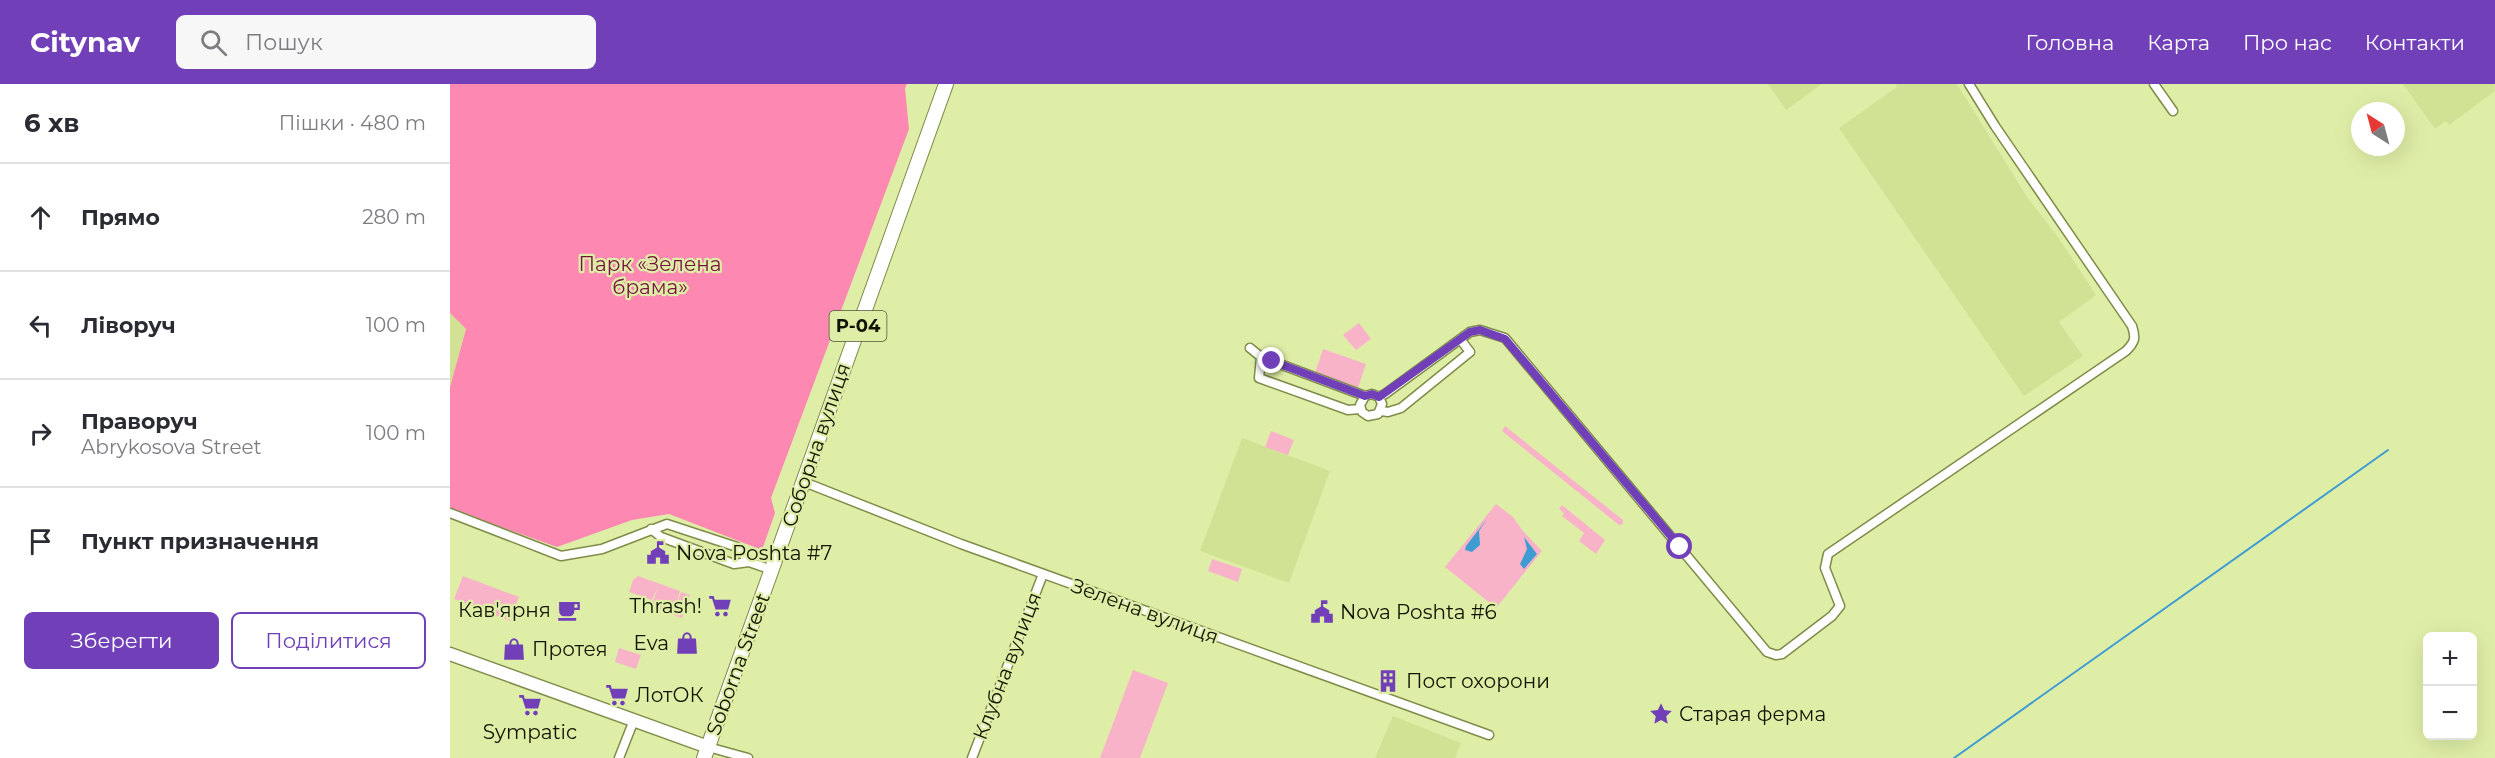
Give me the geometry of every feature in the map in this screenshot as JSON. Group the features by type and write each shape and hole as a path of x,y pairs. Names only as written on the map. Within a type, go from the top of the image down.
{"main road":[{"name":"Соборна вулиця","path":"772,570 946,84"},
{"name":"Soborna Street","path":"706,752 772,570"},
{"path":"450,654 634,720 706,752"}],"street":[{"path":"1379,397 1470,332 1480,330 1505,339 1767,652 1782,654 1832,616 1840,606 1825,568 1828,554 2126,351 2134,343 2136,335 2132,326 1995,126 1969,84"},
{"path":"2154,84 2173,111"},
{"path":"1360,408 1368,416 1375,416 1381,411 1394,411 1401,408 1470,352 1460,339"},
{"path":"1250,348 1261,357 1365,396"},
{"path":"1261,357 1259,378 1348,410 1360,408"},
{"path":"1360,408 1365,396 1372,394 1379,397 1382,404 1381,411"},
{"name":"Зелена вулиця","path":"804,482 1043,574 1489,735"},
{"path":"450,513 561,556 602,549 667,524 737,547 749,562"},
{"path":"651,529 661,537 734,564 749,562 772,570"},
{"name":"Клубна вулиця","path":"972,758 1043,574"},
{"path":"619,758 634,720"},
{"path":"706,752 748,758"}],"shaded area":[{"path":"1768,84 1822,84 1786,110"},
{"path":"1896,84 1957,84 2027,197 2058,237 2096,295 2059,322 2083,356 2024,396 1839,128 1897,87"},
{"path":"2403,84 2494,84 2495,91 2449,125 2446,121 2435,129"},
{"path":"450,313 466,329 450,387"},
{"path":"1359,323 1371,339 1356,350 1343,335"},
{"path":"1323,349 1366,364 1358,388 1315,373"},
{"path":"1505,426 1623,520 1623,524 1619,525 1502,431"},
{"path":"1271,431 1294,440 1288,455 1265,447"},
{"path":"1242,438 1330,471 1289,583 1200,551"},
{"path":"1496,504 1513,517 1542,551 1496,608 1445,567"},
{"path":"1562,505 1605,540 1596,554 1579,541 1584,533 1562,516 1564,513 1559,509"},
{"path":"1212,559 1242,569 1238,582 1208,571"},
{"path":"463,576 519,597 510,621 454,599"},
{"path":"638,576 680,591 676,606 681,592 690,595 682,618 651,607 658,587 652,600 629,592 633,580"},
{"path":"619,648 641,655 636,669 615,662"},
{"path":"1133,670 1168,683 1140,758 1100,758"},
{"path":"1393,716 1461,743 1455,758 1375,758"}],"green space":[{"name":"Парк «Зелена брама»","path":"450,84 907,84 905,88 909,129 771,498 775,513 762,550 669,514 632,520 557,547 450,509 450,387 466,329 450,313"}],"water":[{"path":"1487,519 1479,531 1480,545 1472,552 1465,550 1466,546"},
{"path":"1524,537 1537,554 1524,569 1520,564 1527,549"}],"waterway":[{"path":"1954,758 2388,450"}],"place":[{"name":"Nova Poshta #7","path":"658,553"},
{"name":"Thrash!","path":"720,606"},
{"name":"Кав'ярня","path":"569,610"},
{"name":"Nova Poshta #6","path":"1322,612"},
{"name":"Eva","path":"687,643"},
{"name":"Протея","path":"514,649"},
{"name":"Пост охорони","path":"1388,681"},
{"name":"ЛотОК","path":"617,695"},
{"name":"Sympatic","path":"530,705"},
{"name":"Старая ферма","path":"1661,714"}],"route":[{"path":"1272,361 1365,396 1372,394 1379,397 1470,332 1480,330 1505,339 1680,547"}]}
